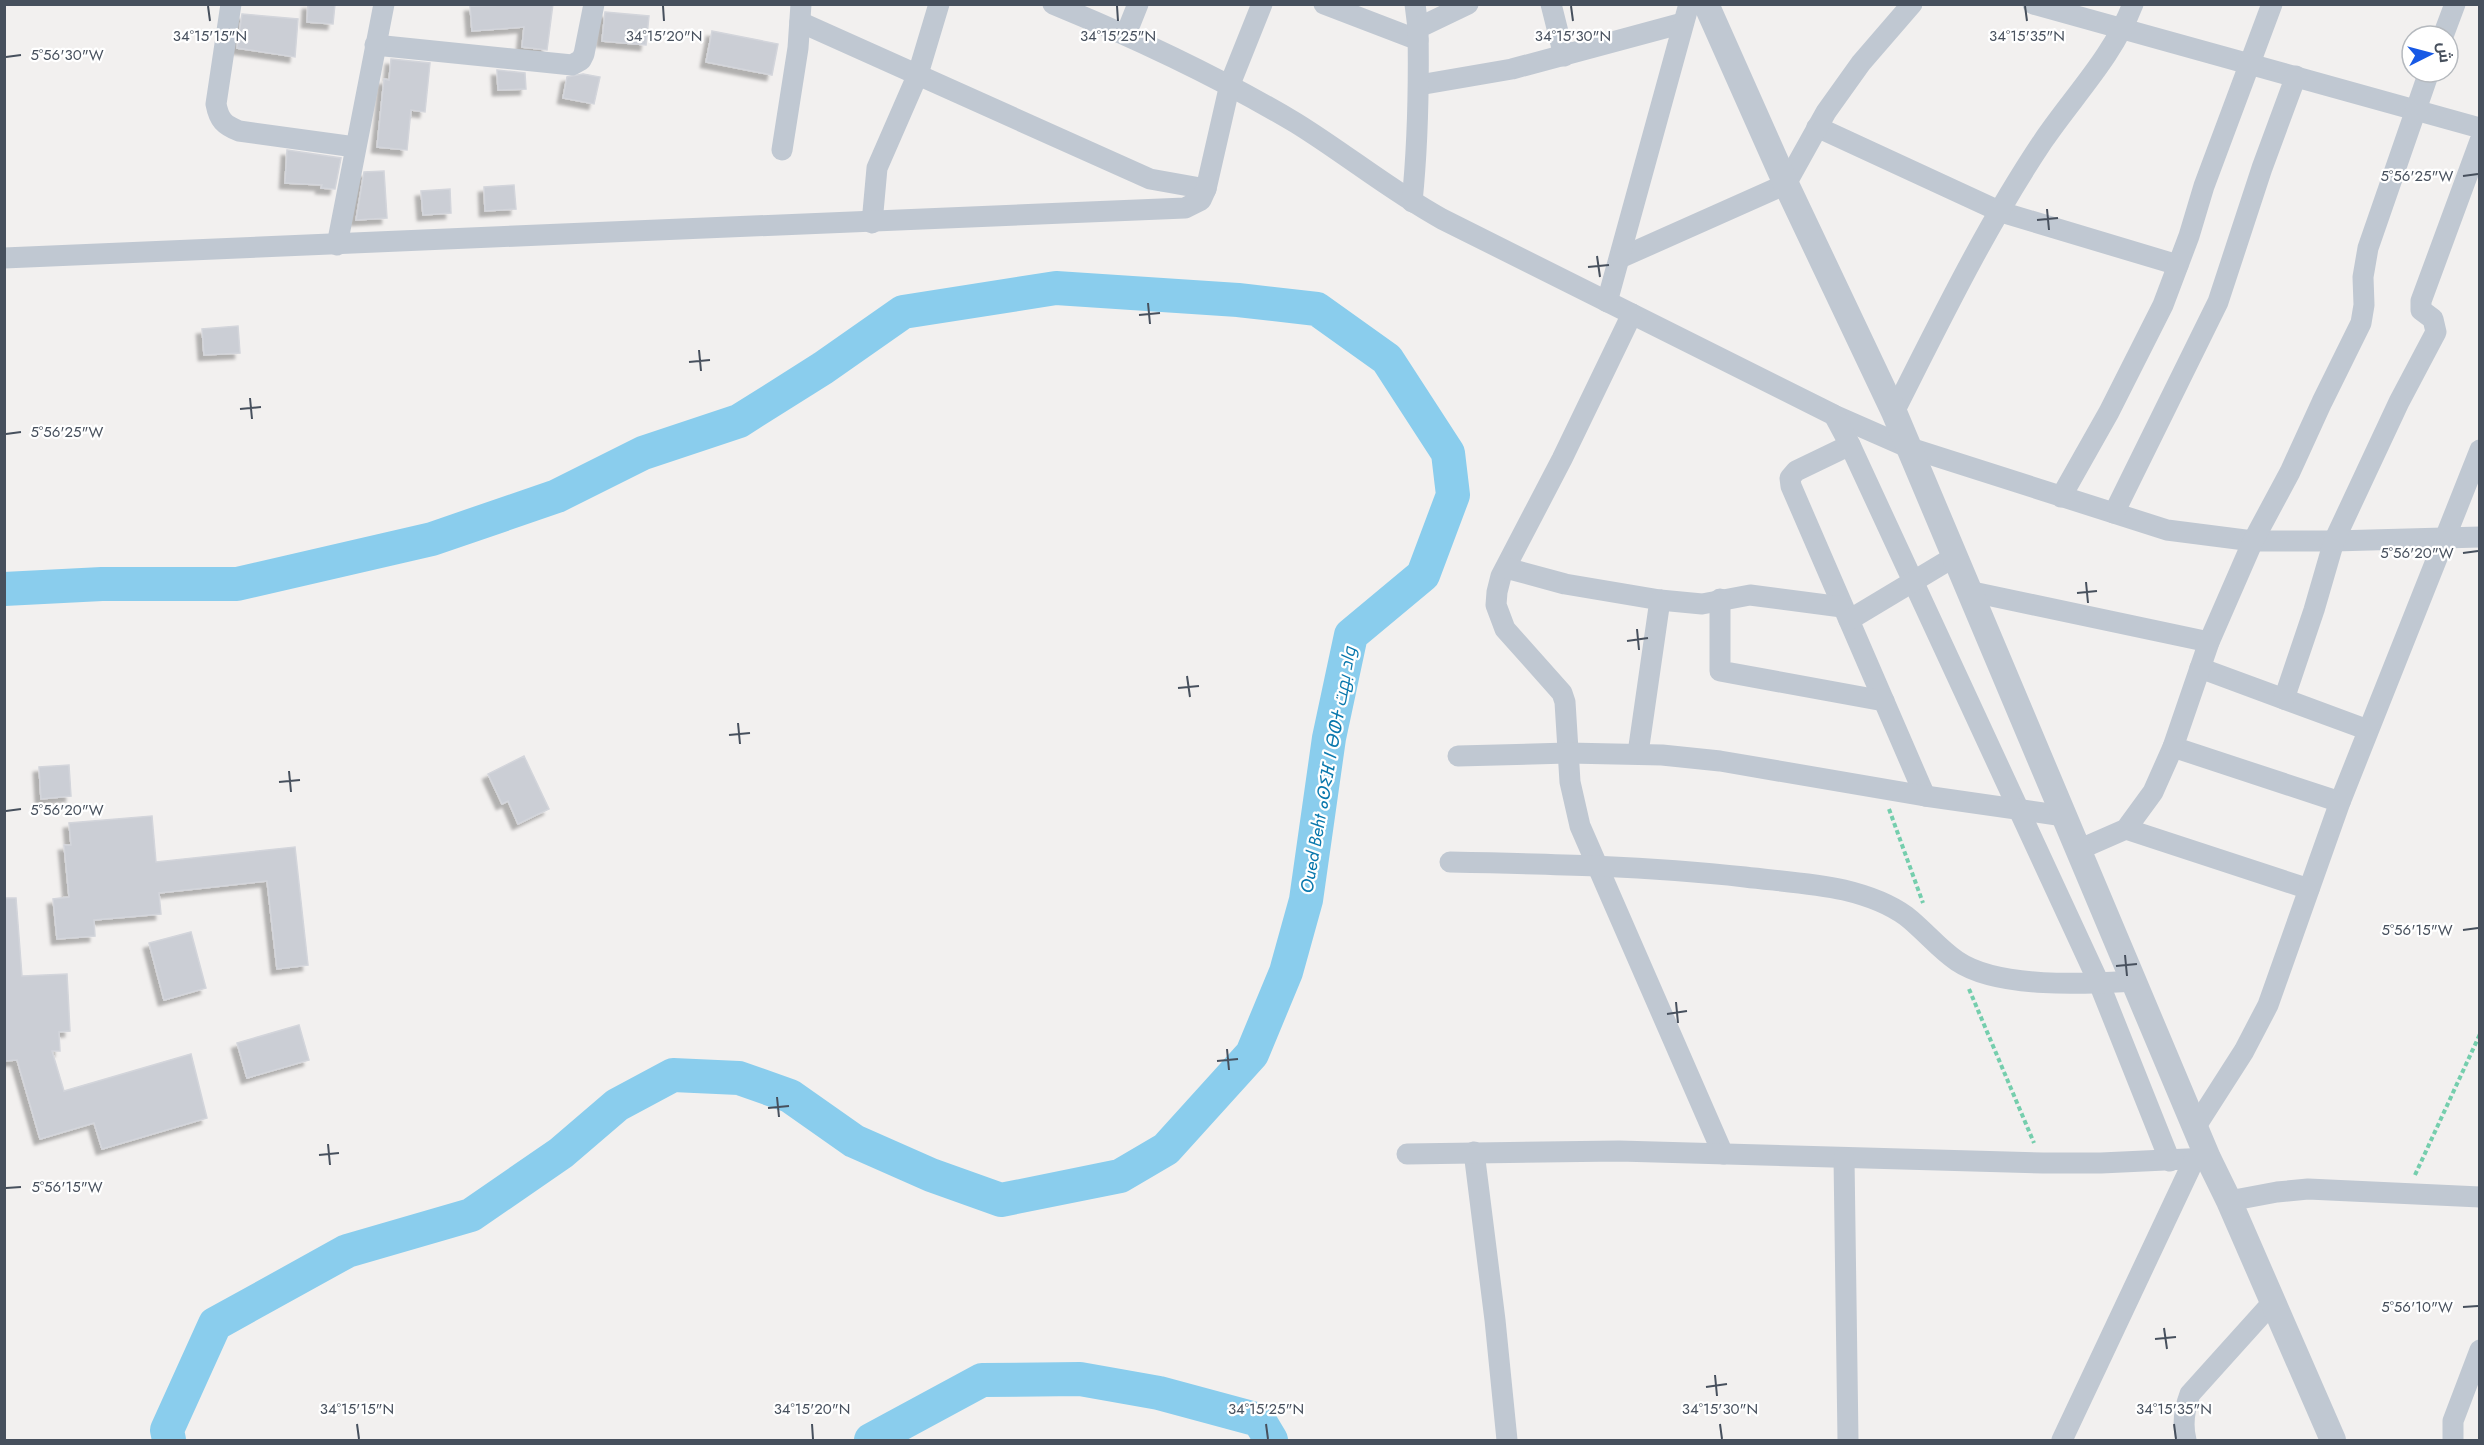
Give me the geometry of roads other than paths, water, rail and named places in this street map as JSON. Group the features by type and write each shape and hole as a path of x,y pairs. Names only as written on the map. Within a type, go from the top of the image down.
{"street":[{"path":"231,4 216,104 219,118 227,126 239,131 356,147"},
{"path":"337,245 384,4"},
{"path":"375,45 572,65 581,60 584,54 594,4"},
{"path":"872,223 877,168 918,74 939,4"},
{"path":"1053,4 1126,34 1230,84 1299,125 1412,202 1834,415 1907,447 2167,530 2253,541 2480,537"},
{"path":"1126,34 1138,4"},
{"path":"4,258 138,250 337,245 1185,208 1201,200 1206,189 1230,84 1262,4"},
{"path":"1324,4 1418,34 1467,4"},
{"path":"1412,202 1417,153 1419,85 1415,4"},
{"path":"1551,4 1564,57"},
{"path":"1706,4 1786,184 1894,412 2196,1126 2201,1159 2229,1201 2333,1440"},
{"path":"1620,258 1786,184 1817,128 1861,63 1912,4"},
{"path":"2033,4 2480,128"},
{"path":"1894,412 1948,306 2001,212 2044,141 2113,49 2133,4"},
{"path":"2061,497 2109,412 2163,305 2204,186 2272,4"},
{"path":"2448,24 2455,4"},
{"path":"782,150 798,48 800,13 918,74 1150,179 1206,189"},
{"path":"1419,85 1472,77 1564,57 1686,14"},
{"path":"1607,302 1686,14"},
{"path":"2114,513 2218,302 2262,168 2296,76"},
{"path":"2078,849 2126,829 2153,792 2173,747 2209,642 2253,541 2290,472 2361,323 2364,305 2363,277 2368,248 2424,84"},
{"path":"1817,128 2001,212 2178,265"},
{"path":"2284,699 2334,541 2399,402 2436,332 2433,318 2421,310 2421,301 2480,141"},
{"path":"1632,314 1506,568 1497,592 1498,613 1505,629 1562,693 1568,722 1570,782 1588,848 1599,866 1723,1154"},
{"path":"1834,415 1850,445 2099,983 2170,1161"},
{"path":"1850,445 1796,471 1790,478 1791,486 1925,796"},
{"path":"2196,1126 2257,1029 2268,1005 2340,802 2480,450"},
{"path":"1506,568 1565,584 1660,600 1702,604 1750,595 1846,614 1913,582 1954,557"},
{"path":"1968,591 2209,642"},
{"path":"1720,599 1720,671 1884,701"},
{"path":"1638,753 1660,600"},
{"path":"2200,668 2368,730"},
{"path":"2173,747 2340,802"},
{"path":"1458,756 1638,753 1720,761 1925,796 2064,816"},
{"path":"2126,829 2309,889"},
{"path":"1450,862 1692,871 1844,890 1880,901 1905,915 1957,961 1977,972 2040,982 2135,981"},
{"path":"1407,1154 1619,1151 2043,1163 2201,1159"},
{"path":"1474,1152 1507,1440"},
{"path":"1844,1158 1848,1440"},
{"path":"2062,1440 2201,1159"},
{"path":"2229,1201 2308,1189 2480,1197"},
{"path":"2186,1440 2185,1409 2190,1395 2272,1303"},
{"path":"2453,1440 2453,1421 2480,1350"}],"waterway":[{"name":"Oued Beht ⴰⵙⵉⴼ ⵏ ⴱⵀⵜ واد بهت","path":"4,589 102,584 237,584 432,539 557,496 643,453 739,421 823,368 903,312 1056,288 1238,300 1317,309 1387,359 1448,453 1453,495 1423,575 1351,635 1329,738 1306,900 1286,972 1252,1054 1166,1149 1120,1176 1001,1200 931,1175 854,1141 790,1096 739,1078 673,1075 617,1105 561,1153 471,1215 347,1251 215,1324 167,1430 169,1440"},
{"name":"Oued Beht ⴰⵙⵉⴼ ⵏ ⴱⵀⵜ واد بهت","path":"871,1440 982,1380 1080,1379 1159,1393 1259,1420 1271,1440"}]}
